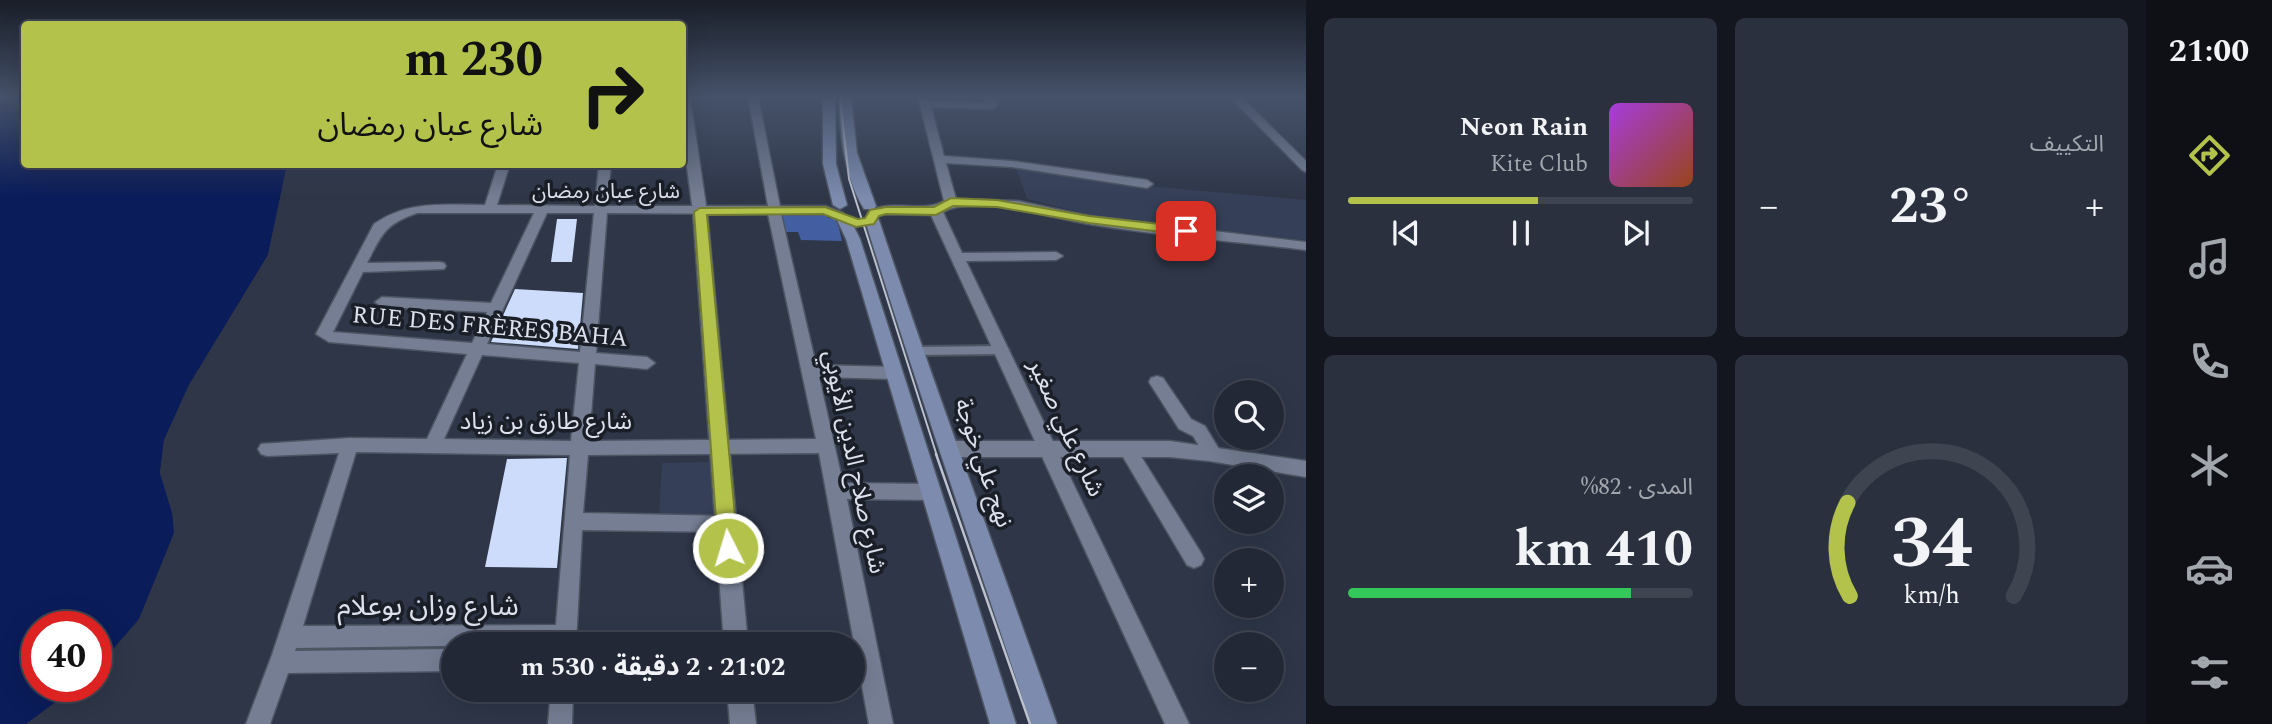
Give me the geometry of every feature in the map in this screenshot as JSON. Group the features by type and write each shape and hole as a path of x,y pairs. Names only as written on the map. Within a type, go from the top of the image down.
{"main road":[{"path":"828,131 831,183 840,212 853,239 1003,724"},
{"name":"نهج علي خوجة","path":"846,131 850,159 872,213 877,242 951,449 1044,724"},
{"path":"852,202 872,213 856,223 840,212 852,202"}],"street":[{"name":"شارع صلاح الدين الأيوبي","path":"759,131 774,211 836,491 881,724"},
{"name":"شارع علي صغير","path":"933,131 941,159 944,206 958,257 1177,724"},
{"path":"1269,131 1306,168"},
{"path":"686,132 700,212 735,632"},
{"path":"941,159 1012,164 1147,184"},
{"path":"489,211 503,168"},
{"path":"565,632 605,168"},
{"path":"872,213 944,206 1018,205 1089,220 1306,246"},
{"name":"شارع عبان رمضان","path":"360,268 379,228 393,217 416,209 840,212"},
{"path":"432,446 542,210"},
{"path":"958,257 1056,256"},
{"path":"360,268 439,266"},
{"name":"RUE DES FRÈRES BAHA","path":"360,268 324,334 330,337 647,363"},
{"path":"382,302 497,308"},
{"path":"914,351 1003,350"},
{"path":"810,371 894,373"},
{"path":"1157,382 1180,419 1188,427 1199,431 1213,454"},
{"name":"شارع طارق بن زياد","path":"267,449 350,445 580,448 825,446"},
{"name":"شارع وزان بوعلام","path":"258,724 290,637 328,506 350,445"},
{"path":"951,449 1152,449 1213,454 1306,469"},
{"path":"1128,450 1194,559"},
{"path":"836,491 931,492"},
{"path":"573,521 726,524"},
{"name":"شارع وزان بوعلام","path":"290,637 441,638"},
{"path":"281,662 441,660"},
{"path":"559,724 561,702"},
{"path":"741,702 743,724"}],"shaded area":[{"path":"0,131 21,131 21,168 286,168 268,255 189,385 164,440 160,473 175,523 174,533 139,619 112,650 112,611 21,611 21,702 56,702 26,724 0,724"},
{"path":"1016,168 1124,184 1306,200 1306,240 1094,216 1027,199"},
{"path":"825,214 828,218 837,219 842,241 801,240 798,232 785,232 781,215"},
{"path":"713,462 714,521 659,519 662,463"}],"pier":[{"path":"286,168 289,168 271,256 192,386 167,441 164,473 176,510 177,534 142,620 139,619 174,533 172,511 160,473 164,440 189,385 268,255"}],"building":[{"path":"557,219 577,219 572,262 551,262"},
{"path":"515,289 583,293 578,349 491,342"},
{"path":"567,458 557,568 485,567 507,459"}],"tram line":[{"path":"844,131 849,179 937,456"},
{"path":"936,454 1030,724"}],"route":[{"path":"728,548 700,212 825,210 837,213 849,222 865,223 872,220 874,213 886,210 936,211 951,202 1018,205 1089,220 1186,231"}]}
